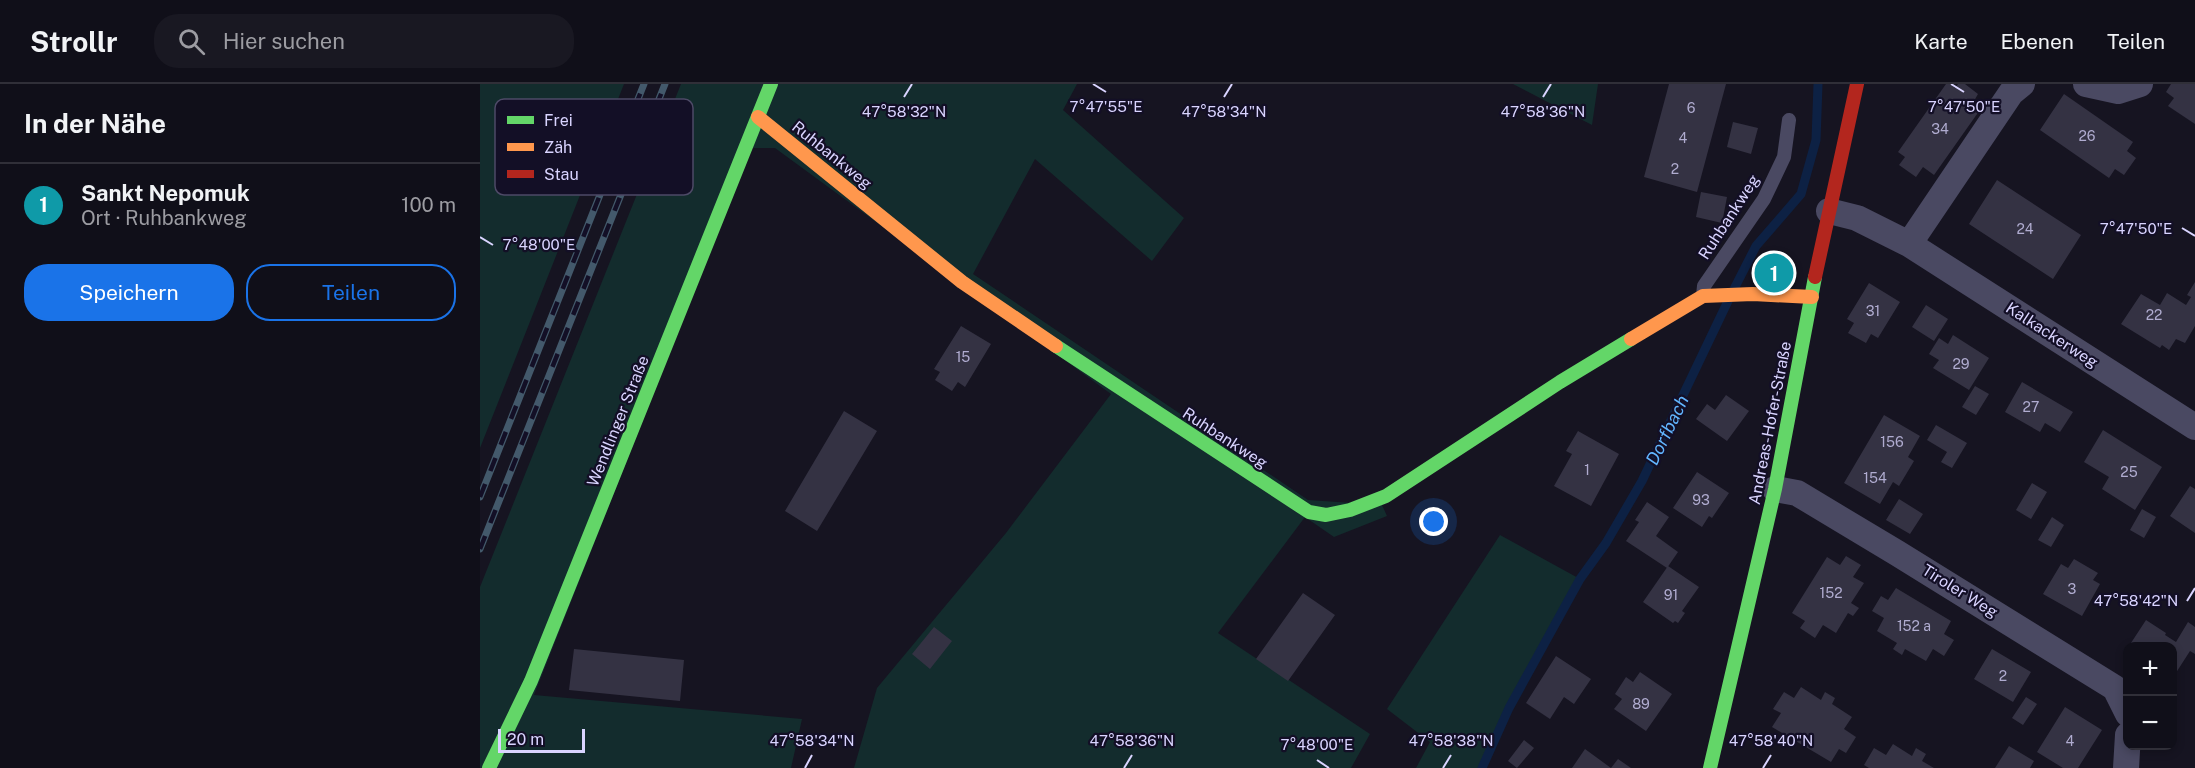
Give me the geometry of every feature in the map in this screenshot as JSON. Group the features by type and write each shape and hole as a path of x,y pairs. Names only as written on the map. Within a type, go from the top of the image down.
{"street":[{"name":"Wendlinger Straße","path":"489,768 531,681 771,84"},
{"name":"Andreas-Hofer-Straße","path":"1710,768 1775,489 1829,211 1857,84"},
{"path":"1909,244 2011,93 2022,84"},
{"path":"2086,84 2118,91 2140,84"},
{"name":"Ruhbankweg","path":"758,117 962,282 1122,391 1309,512 1326,515 1350,510 1386,496 1560,382 1708,295 1752,294 1812,297"},
{"name":"Kalkackerweg","path":"1829,211 1857,218 1909,244 2195,427"},
{"name":"Tiroler Weg","path":"1775,489 1797,493 2062,654 2115,688 2123,705"},
{"path":"2126,768 2127,750"}],"lane":[{"name":"Ruhbankweg","path":"1708,295 1704,286 1764,199 1784,157 1789,120"}],"green space":[{"path":"480,84 624,84 618,99 495,99 495,195 580,195 480,448"},
{"path":"681,84 1077,84 1063,110 1184,218 1152,261 1035,159 973,274 1308,500 1382,505 1387,516 1334,537 1305,517 1218,633 1370,734 1351,768 854,768 877,688 1006,533 1111,394 775,148 751,148 534,695 802,719 791,768 480,768 480,587 637,195 693,195 693,99 675,99"},
{"path":"1513,84 1598,84 1592,125"},
{"path":"1500,535 1580,579 1509,708 1482,768 1416,768 1430,742 1387,709"}],"building":[{"path":"1669,84 1726,84 1697,192 1644,177"},
{"path":"1946,84 1955,88 1958,84 1965,84 1978,94 1974,101 1982,107 1934,175 1923,167 1916,177 1899,165 1905,157 1898,152"},
{"path":"2171,84 2195,84 2195,124 2168,106 2174,98 2166,92"},
{"path":"2064,94 2133,142 2127,151 2136,158 2124,175 2115,169 2109,178 2040,130"},
{"path":"1733,122 1758,128 1751,154 1727,147"},
{"path":"1997,180 2081,235 2053,279 1969,224"},
{"path":"1701,192 1727,197 1722,223 1696,217"},
{"path":"2195,282 2195,326 2185,343 2176,339 2169,350 2162,345 2160,348 2121,324 2141,294 2160,305 2167,293 2186,305 2191,297 2187,295"},
{"path":"1869,283 1900,302 1878,338 1871,334 1866,343 1848,333 1854,323 1847,319"},
{"path":"1926,305 1948,319 1934,341 1912,327"},
{"path":"961,326 991,344 965,387 958,382 952,391 935,380 940,372 934,369"},
{"path":"1953,335 1989,358 1969,390 1933,368 1939,360 1929,354 1939,338 1948,344"},
{"path":"2022,382 2073,412 2060,432 2045,423 2040,432 2005,412"},
{"path":"1975,386 1989,394 1976,415 1962,407"},
{"path":"1726,395 1749,411 1727,441 1696,419 1707,404 1715,410"},
{"path":"844,411 877,431 817,531 785,511"},
{"path":"1884,415 1920,436 1908,457 1914,461 1899,486 1893,482 1880,504 1844,483"},
{"path":"1936,425 1967,443 1952,468 1941,462 1947,452 1927,440"},
{"path":"2103,430 2162,467 2135,510 2102,489 2109,477 2084,462"},
{"path":"1578,431 1619,454 1591,506 1554,486 1572,454 1566,451"},
{"path":"1697,472 1729,493 1712,518 1709,516 1702,527 1673,508"},
{"path":"2032,483 2047,492 2031,519 2016,510"},
{"path":"2190,486 2195,489 2195,533 2170,516"},
{"path":"1899,499 1923,514 1910,534 1886,520"},
{"path":"1647,502 1669,517 1656,536 1678,552 1667,568 1626,541 1639,522 1635,520"},
{"path":"2142,509 2156,517 2144,538 2130,530"},
{"path":"2052,517 2064,525 2051,547 2038,540"},
{"path":"1846,556 1861,565 1853,577 1864,583 1851,603 1859,608 1853,616 1848,613 1836,633 1823,625 1815,638 1800,628 1805,621 1792,613 1827,557 1840,565"},
{"path":"2074,559 2098,573 2093,580 2100,584 2082,616 2043,594 2061,564 2068,568"},
{"path":"1668,566 1699,587 1682,611 1685,613 1678,623 1675,621 1673,623 1643,602"},
{"path":"1896,588 1951,621 1944,634 1954,640 1944,656 1933,649 1926,661 1905,649 1902,655 1893,649 1897,643 1877,631 1884,618 1872,611 1881,596 1888,600"},
{"path":"1303,593 1335,615 1288,681 1256,659"},
{"path":"2146,620 2176,642 2132,642"},
{"path":"2188,622 2195,627 2195,654 2190,651 2177,671 2176,642"},
{"path":"934,627 952,641 930,669 912,654"},
{"path":"574,649 684,660 680,701 569,690"},
{"path":"1992,649 2031,672 2013,702 1974,679"},
{"path":"1556,656 1591,679 1574,704 1564,697 1550,719 1526,703"},
{"path":"1640,672 1672,694 1646,731 1614,709 1622,699 1615,694 1626,677 1633,682"},
{"path":"1801,687 1821,700 1825,692 1835,698 1832,704 1852,717 1844,729 1856,737 1846,753 1839,749 1831,762 1772,727 1781,713 1773,709 1784,692 1794,698"},
{"path":"2026,697 2037,704 2023,725 2012,718"},
{"path":"2065,707 2102,730 2078,768 2063,768 2037,752"},
{"path":"1524,740 1534,748 1517,768 1508,761"},
{"path":"1893,744 1912,756 1916,748 1926,754 1922,761 1934,768 1869,768 1864,765 1874,748 1886,755"},
{"path":"2009,746 2034,761 2030,768 1995,768"},
{"path":"1585,749 1611,768 1572,768"},
{"path":"1618,759 1631,768 1611,768"}],"waterway":[{"name":"Dorfbach","path":"1734,289 1756,246 1801,194 1816,140 1818,84"},
{"name":"Dorfbach","path":"1482,768 1509,708 1580,579 1606,543 1642,481 1728,301"}],"railway":[{"path":"638,99 644,84"},
{"path":"659,99 665,84"},
{"path":"480,497 600,195"},
{"path":"480,549 621,195"}],"traffic: fast":[{"path":"489,768 531,681 771,84"},
{"path":"1710,768 1775,489 1815,277"},
{"path":"1056,346 1309,512 1326,515 1350,510 1386,496 1560,382 1631,339"}],"traffic: slow":[{"path":"758,117 962,282 1056,346"},
{"path":"1631,339 1703,296 1753,294 1812,297"}],"traffic: jam":[{"path":"1815,277 1857,84"}],"place":[{"name":"Sankt Nepomuk","path":"1774,273"}]}
